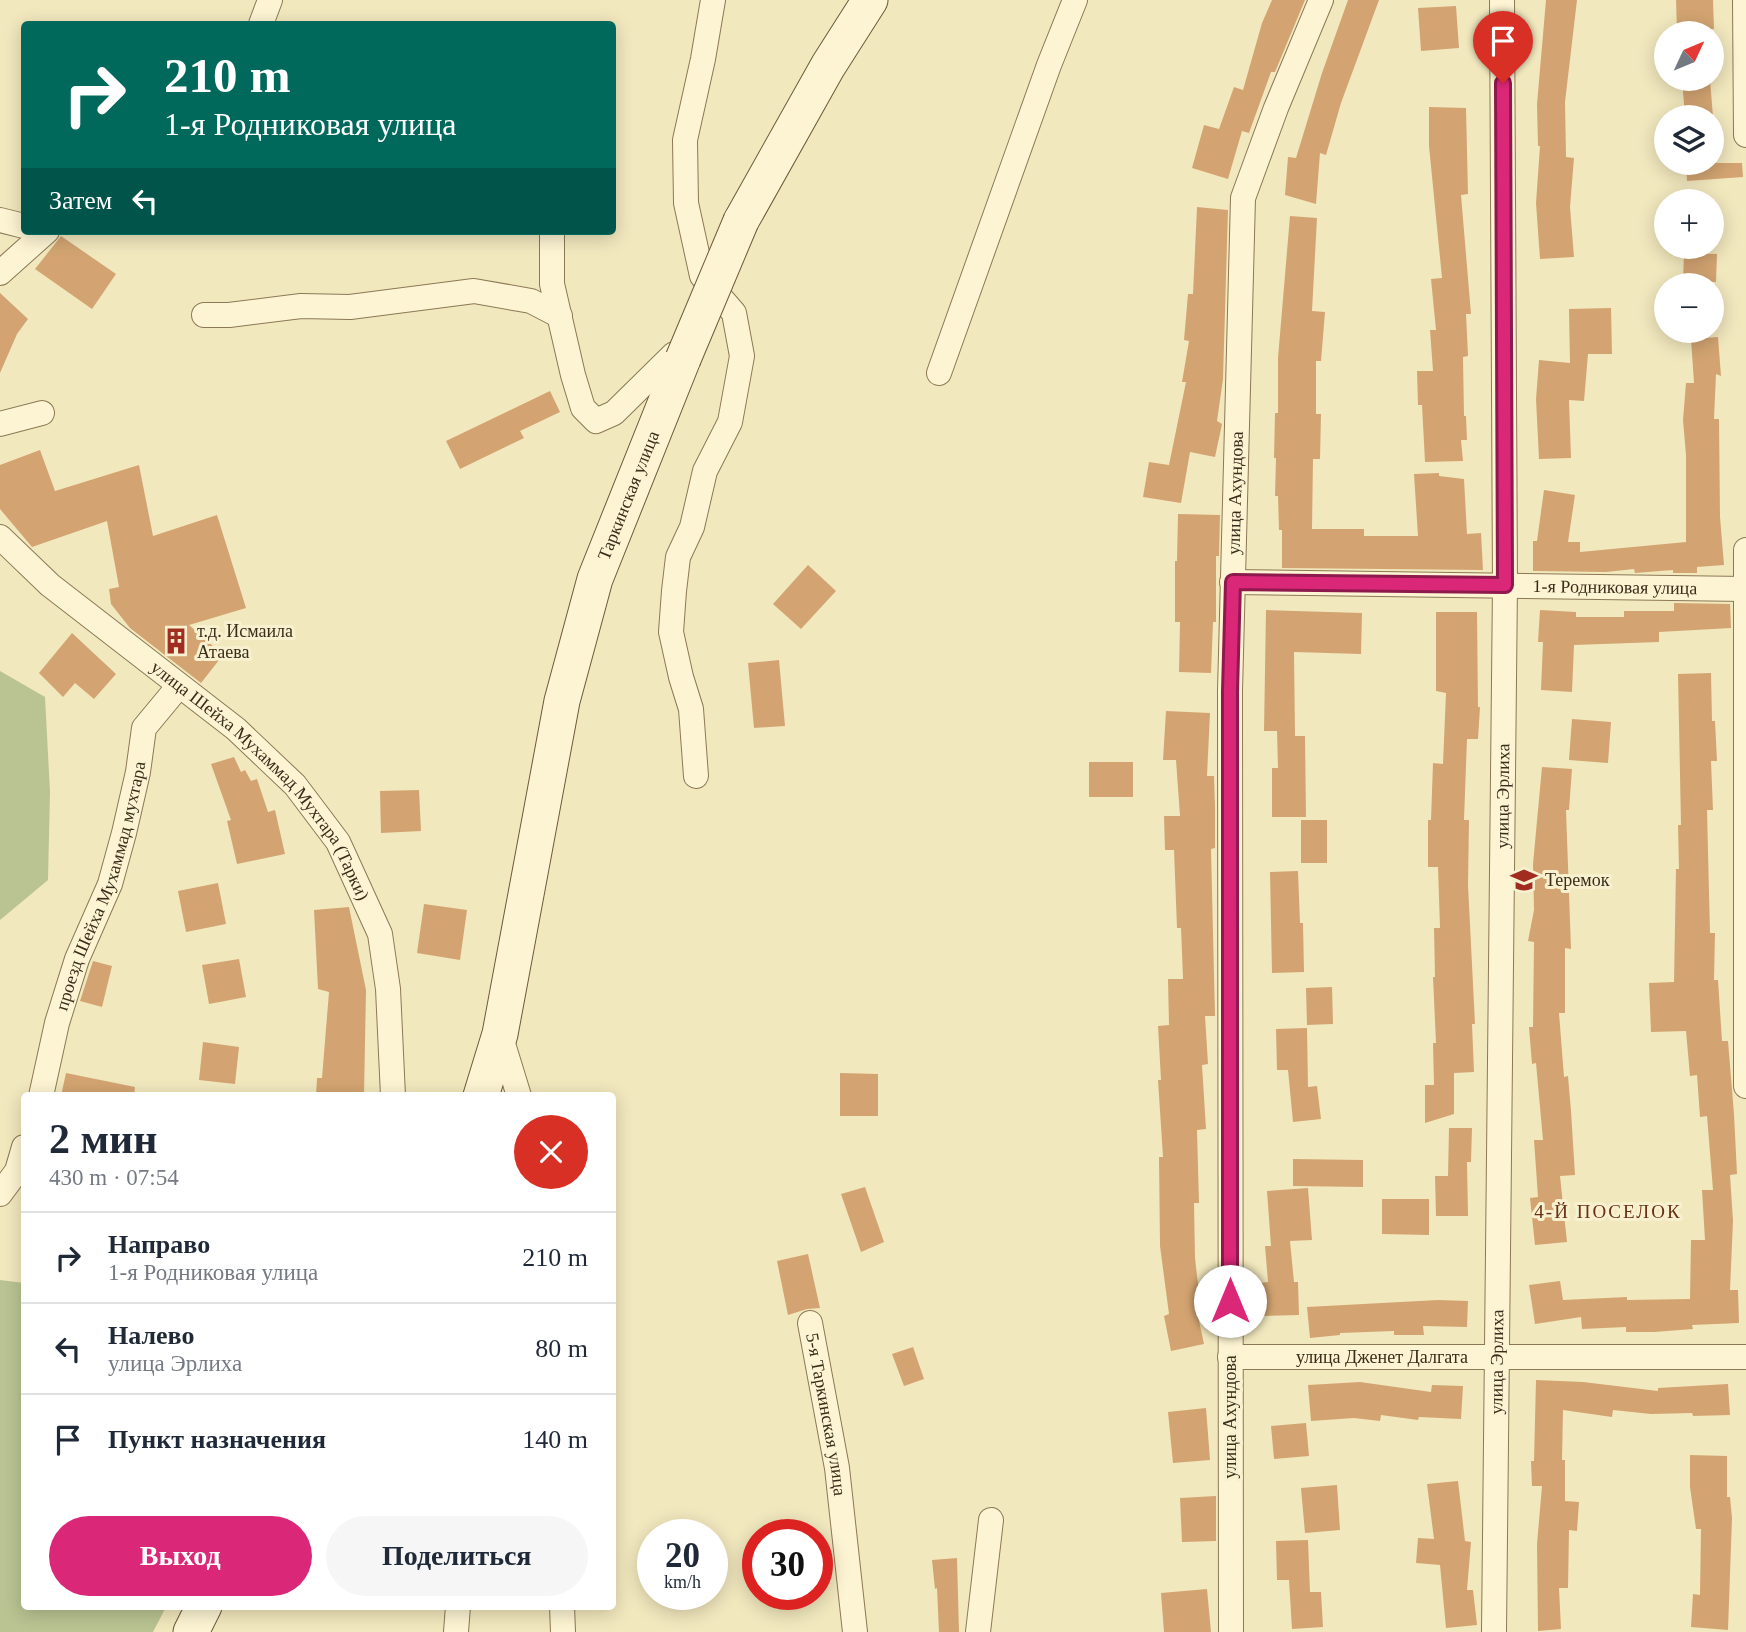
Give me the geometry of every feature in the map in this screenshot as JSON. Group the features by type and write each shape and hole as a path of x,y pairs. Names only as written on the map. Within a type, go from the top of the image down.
{"street":[{"path":"262,21 270,0"},
{"path":"696,776 691,709 671,632 674,591 678,557 692,527 705,471 730,422 742,356 734,313 702,276 686,202 685,140 713,0"},
{"name":"Таркинская улица","path":"500,1034 562,701 595,579 741,221 828,66 870,0"},
{"path":"939,373 1044,78 1075,0"},
{"name":"улица Ахундова","path":"1231,1632 1230,691 1243,198 1276,108 1321,0"},
{"name":"улица Эрлиха","path":"1494,1632 1505,585 1502,0"},
{"path":"1745,0 1746,135"},
{"path":"0,220 21,225"},
{"path":"0,273 43,235"},
{"path":"552,235 552,284 573,375 583,408 596,421 614,413 674,354 683,359"},
{"path":"204,315 229,315 302,306 350,307 474,291 531,301 560,316"},
{"path":"0,424 42,413"},
{"name":"улица Шейха Мухаммад Мухтара (Тарки)","path":"0,537 50,585 178,687 236,729 295,785 338,842 380,934 389,1001 393,1092"},
{"path":"1746,550 1746,1086"},
{"name":"1-я Родниковая улица","path":"1233,582 1746,589"},
{"name":"проезд Шейха Мухаммад мухтара","path":"42,1092 57,1023 76,959 110,884 138,772 144,728 178,687"},
{"path":"482,1092 500,1034"},
{"path":"500,1034 518,1092"},
{"path":"0,1194 17,1171 21,1157"},
{"name":"5-я Таркинская улица","path":"810,1323 837,1468 855,1632"},
{"name":"улица Дженет Далгата","path":"1230,1357 1746,1357"},
{"path":"978,1632 991,1520"},
{"path":"191,1632 202,1610"},
{"path":"456,1632 458,1610"},
{"path":"562,1610 563,1632"}],"green space":[{"path":"0,671 45,697 50,792 48,880 0,920"},
{"path":"0,1280 21,1283 21,1610 164,1610 153,1632 0,1632"}],"building":[{"path":"1272,0 1305,0 1275,72 1271,72 1249,133 1242,131 1228,179 1192,168 1204,125 1219,129 1234,87 1243,90 1262,23"},
{"path":"1348,0 1379,0 1341,103 1326,155 1320,153 1316,204 1285,195 1288,157 1296,158"},
{"path":"1546,0 1577,0 1565,102 1566,157 1574,158 1570,207 1574,257 1540,259 1536,203 1540,146 1537,104"},
{"path":"1676,0 1713,0 1714,21 1677,21"},
{"path":"1456,6 1459,48 1421,51 1418,8"},
{"path":"1683,91 1711,91 1712,105 1684,105"},
{"path":"1429,107 1466,108 1468,194 1461,195 1471,314 1466,314 1468,356 1463,357 1467,440 1461,440 1463,461 1425,462 1422,405 1418,405 1417,371 1433,371 1430,330 1436,330 1431,279 1442,278 1429,146"},
{"path":"1724,163 1742,163 1743,177 1687,181 1687,175 1724,175"},
{"path":"1197,207 1228,210 1223,379 1217,421 1222,424 1215,457 1190,452 1181,503 1143,497 1149,462 1169,465 1186,382 1182,382 1189,341 1184,340 1188,294 1193,294"},
{"path":"1290,216 1317,218 1312,311 1325,312 1321,361 1316,361 1316,414 1321,414 1320,459 1313,459 1312,529 1364,529 1364,536 1418,536 1414,474 1439,473 1439,476 1464,479 1467,534 1481,533 1483,570 1282,568 1282,530 1279,530 1278,496 1275,496 1275,413 1278,413 1278,358"},
{"path":"61,236 116,274 92,309 35,269"},
{"path":"1684,259 1717,259 1716,273 1683,273"},
{"path":"0,293 28,319 17,334 0,373"},
{"path":"1611,308 1612,354 1588,354 1584,401 1569,400 1571,458 1539,459 1536,399 1539,360 1570,363 1569,309"},
{"path":"1691,343 1718,343 1721,376 1716,374 1714,419 1719,419 1720,517 1724,565 1697,567 1697,573 1673,573 1673,570 1635,573 1634,569 1606,572 1533,571 1533,541 1537,541 1544,490 1575,495 1568,542 1580,542 1580,552 1686,542 1686,455 1683,420 1686,383 1694,383"},
{"path":"550,391 560,412 520,431 524,438 460,469 446,441"},
{"path":"40,450 55,491 139,465 153,536 217,515 246,608 189,625 223,655 201,683 130,628 111,604 109,589 119,587 107,521 32,547 0,509 0,465"},
{"path":"1178,514 1220,515 1211,673 1179,672 1180,622 1175,622"},
{"path":"808,565 836,591 801,629 773,604"},
{"path":"1674,603 1730,604 1731,628 1659,632 1659,642 1574,645 1572,692 1541,690 1543,642 1538,642 1540,610 1576,612 1576,617 1624,617 1624,611 1674,611"},
{"path":"1266,610 1362,613 1361,654 1294,652 1295,736 1305,736 1306,817 1272,817 1272,768 1278,768 1277,731 1264,731"},
{"path":"1436,612 1477,612 1480,707 1478,739 1467,739 1464,820 1469,820 1468,885 1475,1024 1472,1024 1474,1072 1454,1073 1454,1114 1425,1123 1425,1085 1434,1085 1434,928 1440,928 1438,867 1428,867 1428,820 1431,820 1433,763 1443,764 1446,693 1436,691"},
{"path":"72,633 116,674 94,699 75,683 63,697 39,673"},
{"path":"779,660 785,726 754,728 748,663"},
{"path":"1711,673 1712,721 1715,721 1717,761 1711,761 1713,810 1707,810 1710,933 1715,933 1714,980 1718,980 1722,1041 1728,1041 1734,1114 1737,1174 1730,1175 1733,1221 1730,1290 1738,1290 1739,1323 1692,1325 1693,1329 1654,1332 1626,1332 1626,1327 1582,1329 1581,1317 1535,1324 1529,1285 1560,1281 1563,1300 1627,1297 1627,1300 1690,1299 1691,1240 1705,1240 1702,1190 1713,1190 1707,1116 1700,1117 1697,1075 1690,1076 1686,1031 1651,1032 1649,983 1674,982 1676,869 1679,869 1678,825 1681,825 1678,674"},
{"path":"1166,711 1210,713 1207,776 1214,776 1215,807 1215,848 1211,849 1215,1016 1205,1016 1208,1064 1202,1065 1206,1129 1197,1130 1199,1203 1194,1203 1195,1258 1200,1302 1195,1302 1204,1344 1171,1351 1164,1316 1169,1314 1160,1246 1159,1157 1163,1157 1158,1026 1169,1025 1168,979 1183,979 1181,928 1177,928 1174,850 1165,850 1164,816 1180,816 1176,760 1163,760"},
{"path":"1572,719 1611,722 1608,763 1569,760"},
{"path":"234,757 241,772 245,770 251,781 257,779 268,812 275,810 285,854 237,864 227,821 231,820 211,764"},
{"path":"1089,762 1133,762 1133,797 1089,797"},
{"path":"1542,767 1572,769 1569,810 1566,810 1571,949 1565,948 1565,1013 1559,1013 1564,1077 1568,1076 1575,1175 1560,1176 1567,1242 1535,1245 1530,1198 1538,1197 1534,1140 1543,1140 1536,1063 1532,1064 1529,1027 1533,1027 1534,942 1528,941 1534,910 1533,864"},
{"path":"419,790 421,831 381,833 380,791"},
{"path":"1301,820 1327,820 1327,863 1301,863"},
{"path":"1298,871 1304,972 1272,973 1270,872"},
{"path":"218,883 226,924 186,932 178,891"},
{"path":"424,904 467,910 460,960 417,953"},
{"path":"349,907 366,990 364,1092 316,1092 317,1078 322,1078 329,992 318,989 314,910"},
{"path":"239,959 246,997 209,1004 202,965"},
{"path":"93,961 112,966 102,1007 80,1001"},
{"path":"1332,987 1333,1024 1307,1025 1306,988"},
{"path":"1307,1028 1308,1087 1317,1086 1321,1119 1293,1122 1288,1070 1277,1070 1276,1029"},
{"path":"203,1042 239,1047 235,1084 199,1080"},
{"path":"66,1073 135,1087 134,1092 62,1092"},
{"path":"840,1073 878,1074 878,1116 840,1116"},
{"path":"1449,1128 1472,1128 1471,1162 1467,1162 1468,1216 1436,1216 1435,1176 1448,1176"},
{"path":"1293,1159 1363,1160 1363,1187 1293,1186"},
{"path":"865,1187 884,1242 861,1252 841,1194"},
{"path":"1308,1188 1312,1240 1290,1241 1294,1282 1298,1282 1299,1315 1261,1316 1260,1283 1268,1282 1265,1246 1271,1246 1267,1191"},
{"path":"1382,1199 1429,1199 1429,1235 1382,1234"},
{"path":"808,1254 820,1308 788,1315 777,1261"},
{"path":"1438,1300 1468,1301 1467,1327 1423,1326 1424,1335 1394,1335 1394,1331 1340,1333 1310,1338 1307,1307"},
{"path":"913,1347 924,1379 904,1386 892,1354"},
{"path":"1536,1380 1583,1382 1658,1391 1658,1388 1728,1384 1730,1415 1693,1416 1692,1413 1651,1414 1613,1410 1612,1417 1563,1410 1565,1501 1579,1502 1577,1531 1569,1530 1568,1588 1559,1588 1561,1629 1538,1631 1537,1544 1542,1486 1532,1486 1531,1461 1534,1461"},
{"path":"1360,1382 1431,1392 1432,1385 1463,1386 1461,1419 1419,1417 1418,1420 1381,1415 1380,1421 1354,1418 1311,1421 1308,1385"},
{"path":"1206,1408 1210,1460 1173,1463 1168,1412"},
{"path":"1306,1423 1309,1456 1274,1459 1271,1426"},
{"path":"1690,1455 1727,1456 1727,1497 1730,1497 1732,1518 1728,1630 1691,1627 1693,1594 1700,1595 1701,1529 1696,1529 1690,1487"},
{"path":"1458,1481 1465,1541 1471,1542 1467,1590 1473,1590 1477,1625 1446,1628 1440,1565 1416,1563 1418,1538 1434,1539 1427,1484"},
{"path":"1337,1485 1340,1530 1305,1533 1301,1488"},
{"path":"1216,1496 1216,1541 1182,1542 1180,1498"},
{"path":"1308,1540 1310,1592 1321,1592 1323,1627 1292,1629 1289,1580 1277,1580 1276,1541"},
{"path":"957,1558 959,1632 939,1632 937,1588 935,1589 932,1560"},
{"path":"1207,1589 1211,1632 1164,1632 1161,1593"}],"place":[{"name":"т.д. Исмаила Атаева","path":"176,641"},
{"name":"Теремок","path":"1524,880"}],"district":[{"name":"4-Й ПОСЕЛОК","path":"1608,1211"}],"route":[{"path":"1230,1301 1230,691 1233,582 1505,585 1503,83"}]}
